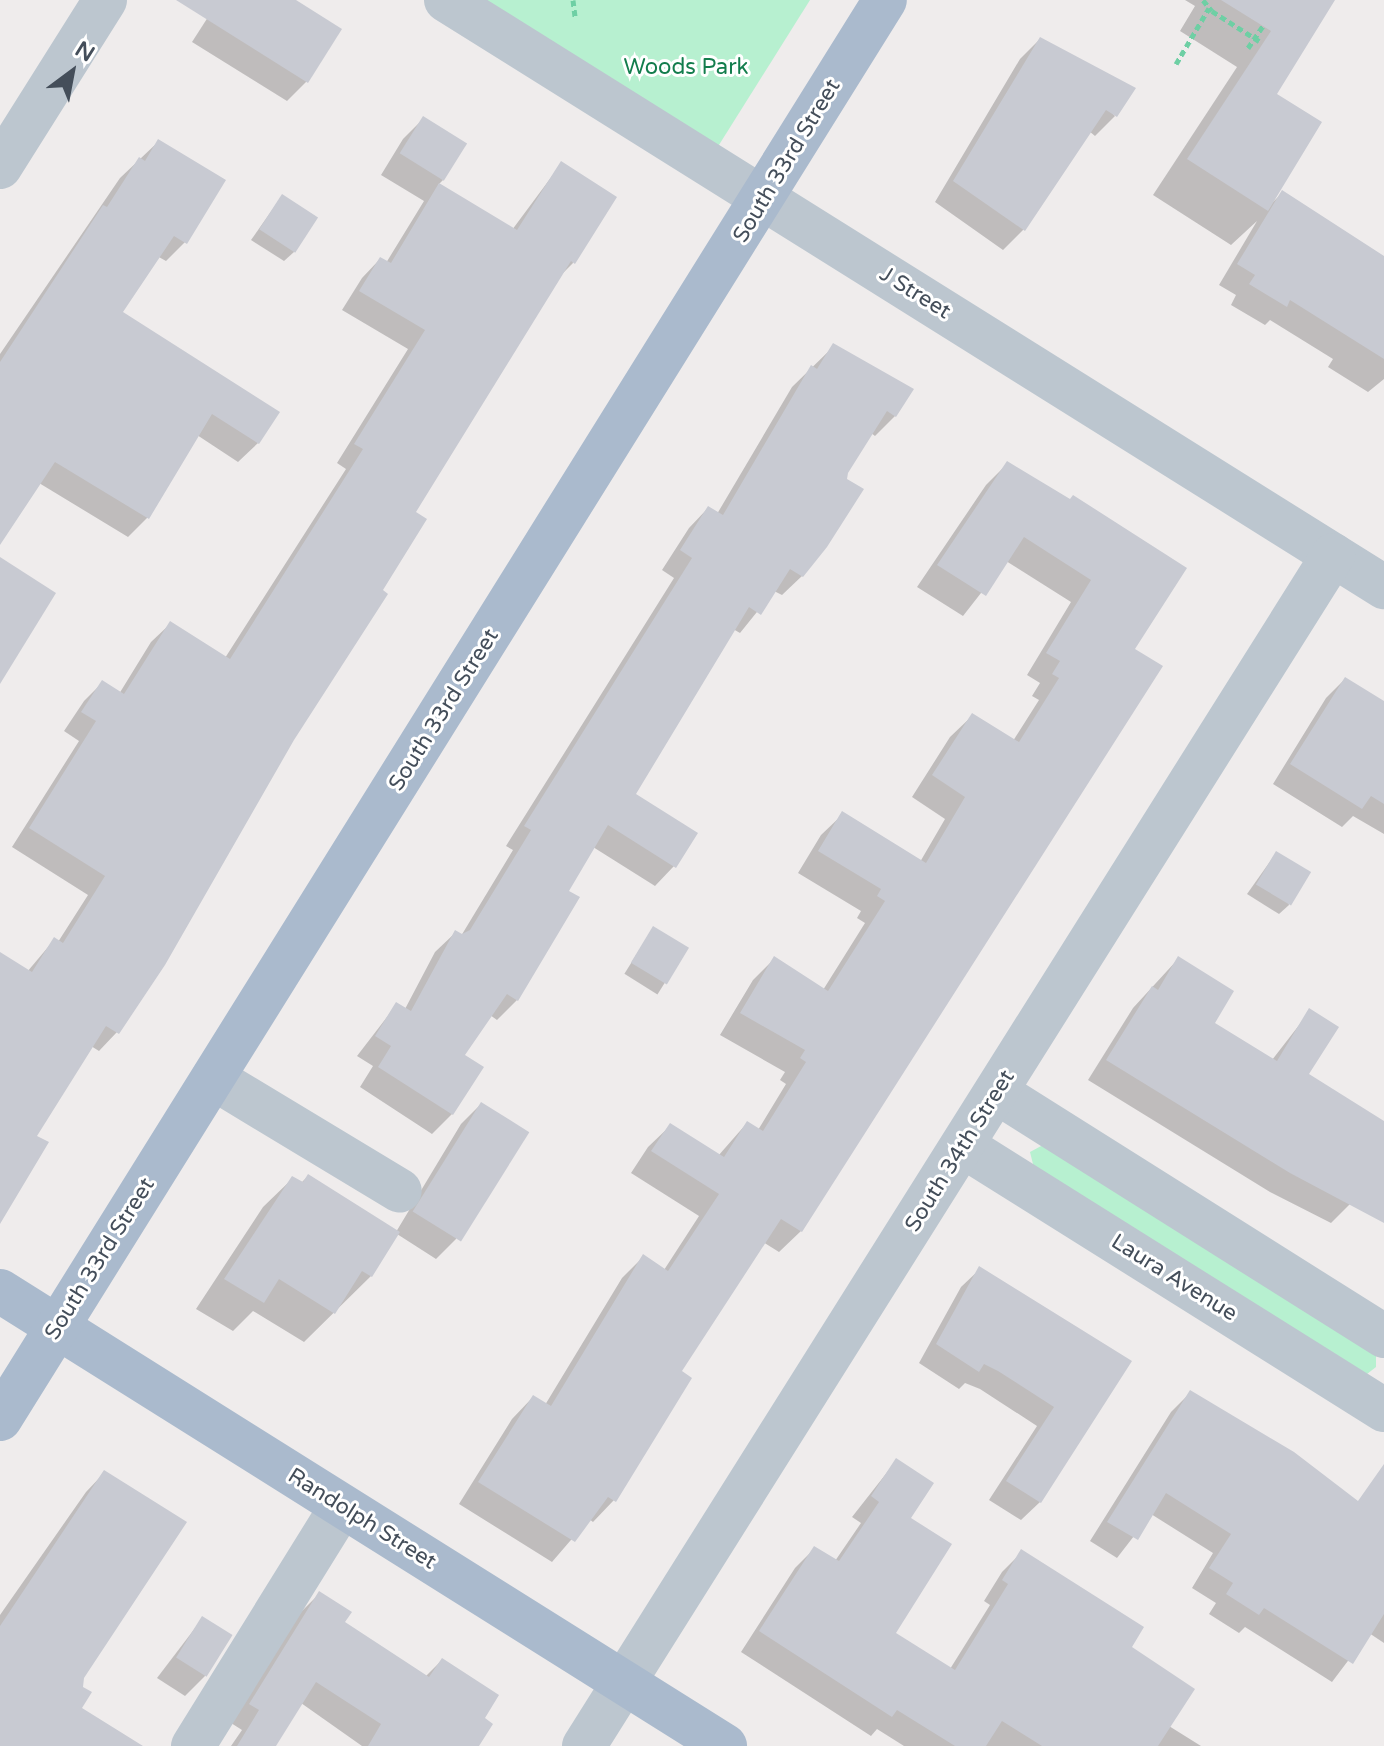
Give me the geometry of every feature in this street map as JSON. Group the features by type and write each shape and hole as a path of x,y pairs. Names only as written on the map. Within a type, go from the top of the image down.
{"main road":[{"name":"South 33rd Street","path":"0,1419 764,200 885,0"},
{"name":"Randolph Street","path":"0,1291 725,1746"}],"street":[{"path":"0,167 105,0"},
{"name":"J Street","path":"446,0 1384,587"},
{"name":"South 34th Street","path":"584,1746 998,1093 1333,555"},
{"path":"213,1078 400,1191"},
{"path":"998,1093 1384,1336"},
{"name":"Laura Avenue","path":"963,1146 1382,1403"},
{"path":"193,1746 342,1506"}],"path":[{"path":"573,0 575,17"},
{"path":"1203,0 1209,8 1257,40"},
{"path":"1176,64 1209,8"},
{"path":"1248,48 1257,40 1263,26"}],"green space":[{"name":"Woods Park","path":"446,0 810,0 707,164"},
{"path":"1043,1145 1376,1355 1376,1367 1367,1374 1034,1168 1030,1152"}],"building":[{"path":"176,0 296,0 342,29 308,83"},
{"path":"1221,0 1335,0 1277,94 1322,122 1268,211 1187,159 1271,31"},
{"path":"1040,37 1136,88 1117,117 1106,110 1025,231 953,181"},
{"path":"423,116 467,144 444,181 400,153"},
{"path":"158,139 226,180 187,244 174,236 123,312 280,412 259,444 212,414 149,519 55,462 0,545 0,362 103,205 107,207 139,157 145,161"},
{"path":"561,161 617,197 575,264 571,261 416,512 427,519 383,590 388,594 294,740 165,965 119,1034 106,1026 37,1136 49,1142 0,1224 0,952 32,972 54,937 63,943 105,876 29,828 96,721 81,712 102,680 124,694 170,621 230,659 363,449 354,444 425,330 359,291 380,257 391,263 439,183 517,230"},
{"path":"1282,190 1384,256 1384,359 1290,300 1287,307 1249,284 1255,275 1237,264"},
{"path":"282,194 318,217 295,253 259,229"},
{"path":"833,343 914,389 896,417 887,411 848,473 847,479 864,489 827,547 803,577 790,569 761,615 749,607 636,794 698,833 676,868 608,825 569,891 580,897 518,1001 507,994 465,1055 484,1067 453,1115 378,1067 391,1046 375,1036 396,1002 411,1011 455,930 462,934 470,930 531,830 524,826 692,558 680,550 708,506 723,515 811,365 817,369"},
{"path":"1007,461 1070,499 1073,495 1187,568 1135,649 1163,666 802,1232 781,1219 682,1371 692,1378 616,1502 608,1497 575,1542 478,1482 533,1395 551,1406 643,1254 668,1271 719,1194 651,1151 670,1123 724,1157 747,1121 763,1131 806,1062 800,1058 805,1050 740,1013 774,956 828,991 885,901 877,896 881,889 818,851 842,811 926,863 965,797 932,775 972,713 1019,742 1059,678 1052,674 1060,661 1046,653 1091,580 1024,537 986,596 937,565"},
{"path":"0,557 56,593 0,684"},
{"path":"1345,677 1384,701 1384,804 1371,796 1362,809 1290,764"},
{"path":"1276,851 1311,872 1291,906 1256,884"},
{"path":"653,926 689,948 667,984 631,963"},
{"path":"1178,956 1234,991 1215,1023 1277,1061 1309,1008 1339,1027 1309,1074 1384,1121 1384,1223 1290,1173 1106,1060 1152,986 1158,990"},
{"path":"481,1102 529,1132 461,1242 413,1211"},
{"path":"308,1174 400,1232 372,1277 362,1271 335,1314 279,1279 264,1303 224,1279 292,1176 303,1182"},
{"path":"979,1266 1132,1361 1041,1503 1006,1481 1054,1407 998,1371 984,1364 979,1372 936,1344"},
{"path":"1190,1390 1294,1452 1358,1501 1384,1464 1384,1614 1353,1664 1264,1608 1259,1615 1226,1594 1233,1583 1209,1568 1231,1534 1166,1493 1138,1540 1107,1522"},
{"path":"896,1458 934,1483 911,1518 952,1544 896,1633 955,1670 1008,1584 1002,1580 1021,1549 1144,1627 1132,1647 1195,1689 1158,1746 1042,1746 1002,1721 986,1746 955,1746 897,1710 892,1717 759,1631 814,1546 839,1561 879,1502 871,1496"},
{"path":"104,1470 187,1522 84,1678 83,1687 92,1692 82,1708 143,1746 0,1746 0,1626"},
{"path":"319,1591 352,1612 345,1622 429,1677 442,1658 499,1695 485,1718 493,1724 479,1746 368,1746 381,1724 316,1682 276,1746 237,1746 259,1710 249,1704"},
{"path":"202,1616 233,1635 207,1677 176,1658"}]}
